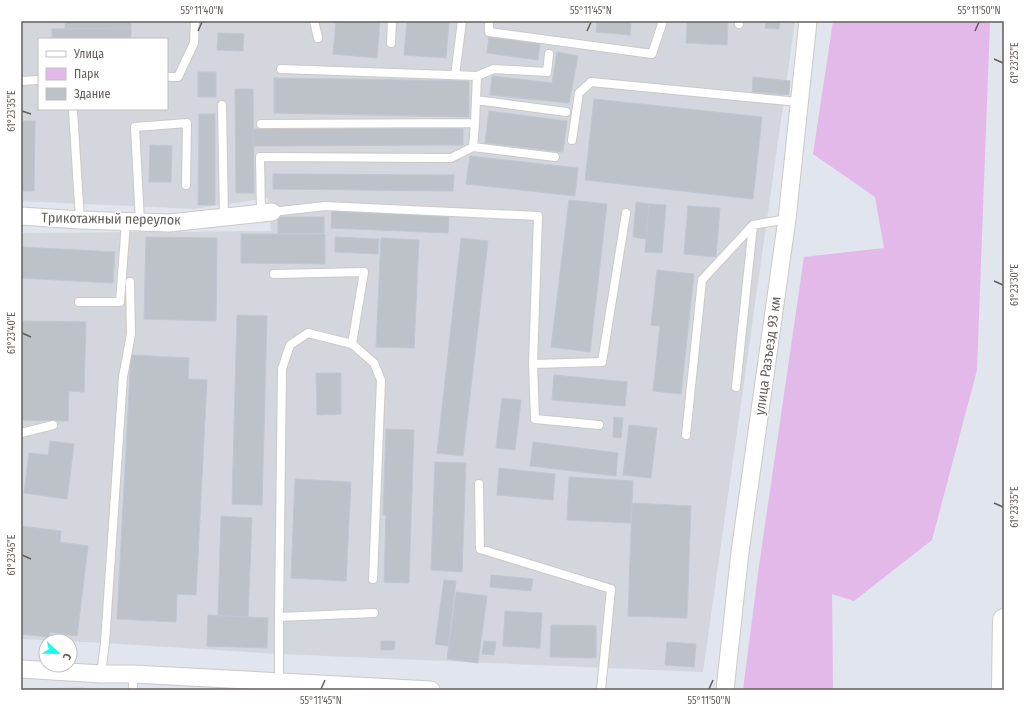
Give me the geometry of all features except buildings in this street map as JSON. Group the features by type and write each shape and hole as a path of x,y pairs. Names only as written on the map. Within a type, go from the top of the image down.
{"main road":[{"path":"1003,690 1004,620"}],"street":[{"name":"улица Разъезд 93 км","path":"725,690 740,552 787,219 808,21"},
{"name":"Трикотажный переулок","path":"21,216 80,220 169,223 267,213"},
{"path":"21,669 101,674 133,682 431,690"}],"lane":[{"path":"168,77 178,77 194,43 195,21"},
{"path":"314,21 318,38"},
{"path":"390,43 392,21"},
{"path":"455,75 462,21"},
{"path":"489,21 489,32 652,54 663,21"},
{"path":"281,69 477,76 494,69 547,72 550,54"},
{"path":"473,147 477,76"},
{"path":"21,81 38,80"},
{"path":"572,140 579,93 591,82 799,102"},
{"path":"476,100 566,112"},
{"path":"222,105 224,217"},
{"path":"73,111 80,220"},
{"path":"79,302 120,302 133,222 135,127 187,123 186,185"},
{"path":"261,124 475,123"},
{"path":"555,156 473,147 451,158 260,157 267,213 325,206 538,216 533,364 535,419 599,424"},
{"path":"533,364 602,362 626,213"},
{"path":"686,435 702,280 753,224 787,219"},
{"path":"736,387 753,224"},
{"path":"274,274 364,272 352,344"},
{"path":"101,674 123,376 131,334 130,282"},
{"path":"286,685 279,617 282,369 290,345 308,333 352,344 374,362 381,380 373,579"},
{"path":"21,433 53,425"},
{"path":"480,484 480,549 611,589 601,690"},
{"path":"279,617 374,613"}],"shaded area":[{"path":"21,21 795,21 703,672 279,654 78,642 78,633 38,633 38,640 21,639 21,233 271,231 268,198 194,209 21,201"},
{"path":"84,687 84,690 21,690 21,689"}],"green space":[{"path":"833,21 990,21 977,370 932,540 854,601 832,594 833,690 743,690 759,566 804,257 884,248 875,197 813,154"}]}
